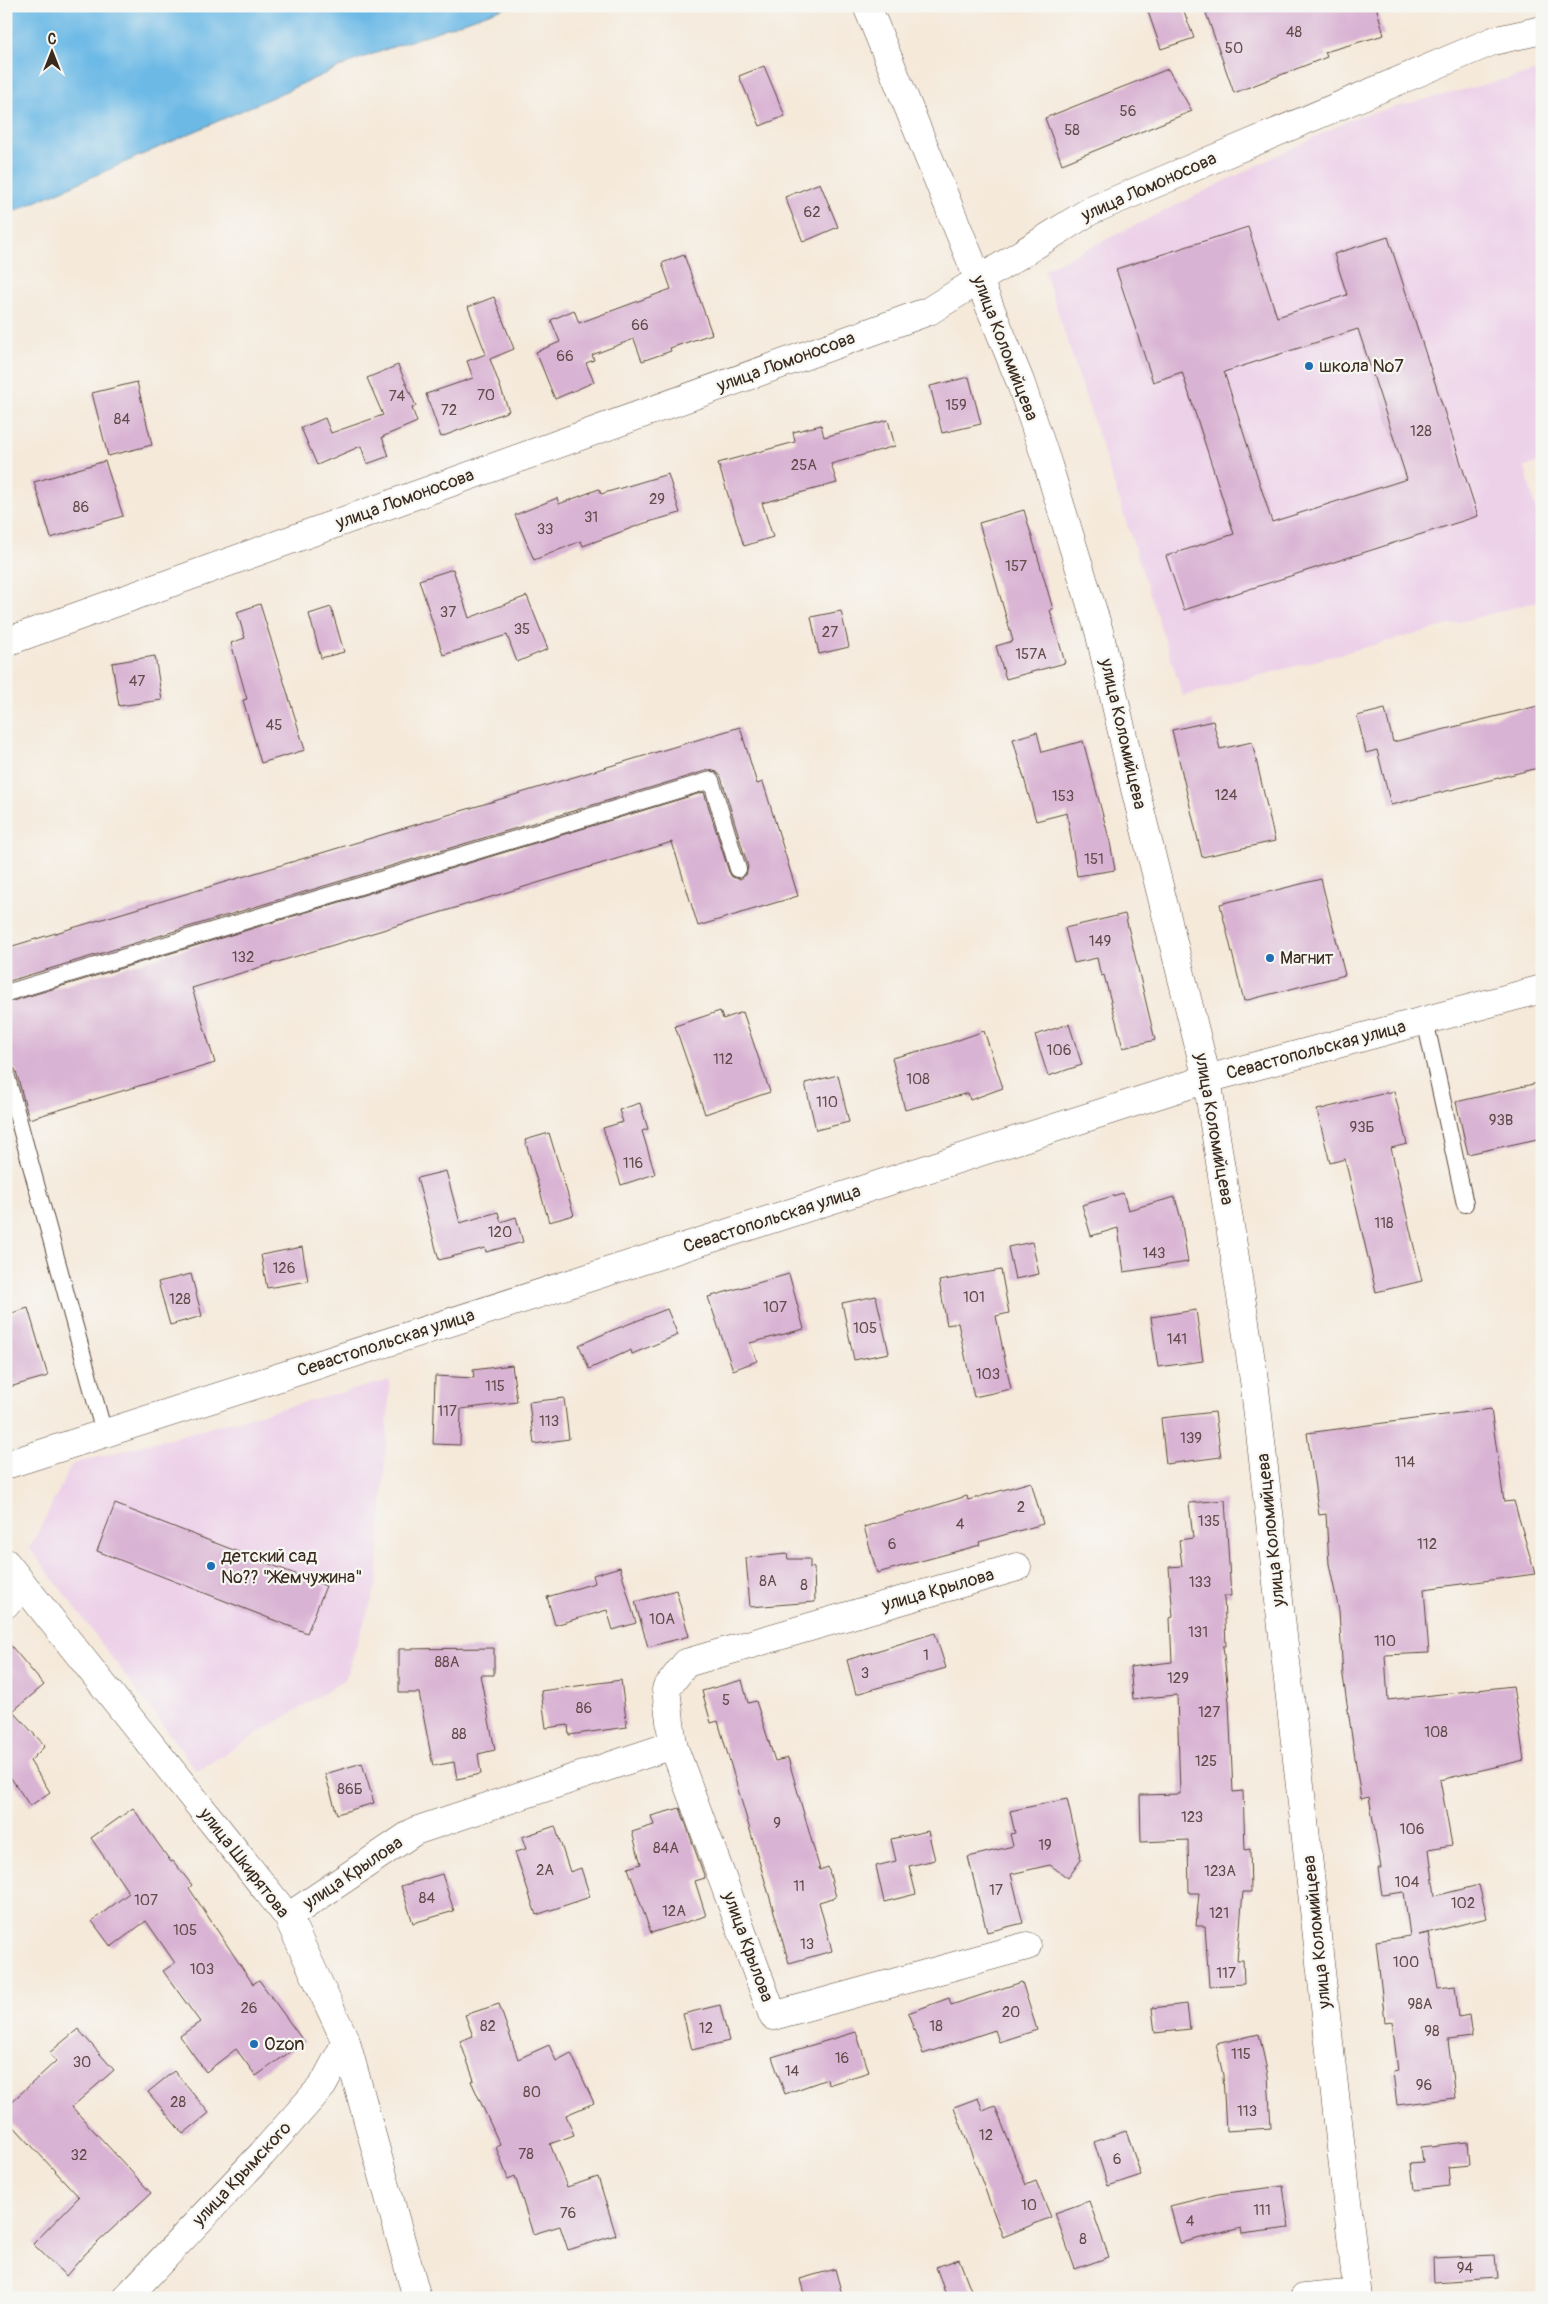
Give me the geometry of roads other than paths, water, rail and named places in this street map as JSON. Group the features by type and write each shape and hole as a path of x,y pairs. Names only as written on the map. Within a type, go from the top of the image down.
{"street":[{"name":"улица Коломийцева","path":"867,6 1020,381 1099,631 1135,789 1208,1079 1254,1380 1358,2295"},
{"name":"улица Ломоносова","path":"6,642 929,311 1090,211 1493,40 1542,30"},
{"name":"Севастопольская улица","path":"6,1465 1208,1079 1542,989"},
{"name":"улица Шкирятова","path":"6,1563 15,1596 288,1917 346,2042 417,2298"},
{"name":"улица Крылова","path":"1016,1567 686,1663 666,1690 674,1745 773,2016 1027,1946"},
{"name":"улица Крылова","path":"288,1917 415,1831 674,1745"},
{"name":"улица Крымского","path":"126,2298 262,2154 323,2085 346,2042"},
{"path":"1304,2298 1358,2295"}],"lane":[{"path":"6,993 711,780 738,869"},
{"path":"1425,1020 1465,1204"},
{"path":"6,1074 104,1433"}],"water":[{"path":"6,6 509,6 356,60 6,215"}],"place":[{"name":"школа №7","path":"1309,366"},
{"name":"Магнит","path":"1270,958"},
{"name":"детский сад №?? \"Жемчужина\"","path":"211,1566"},
{"name":"Ozon","path":"254,2044"}]}
